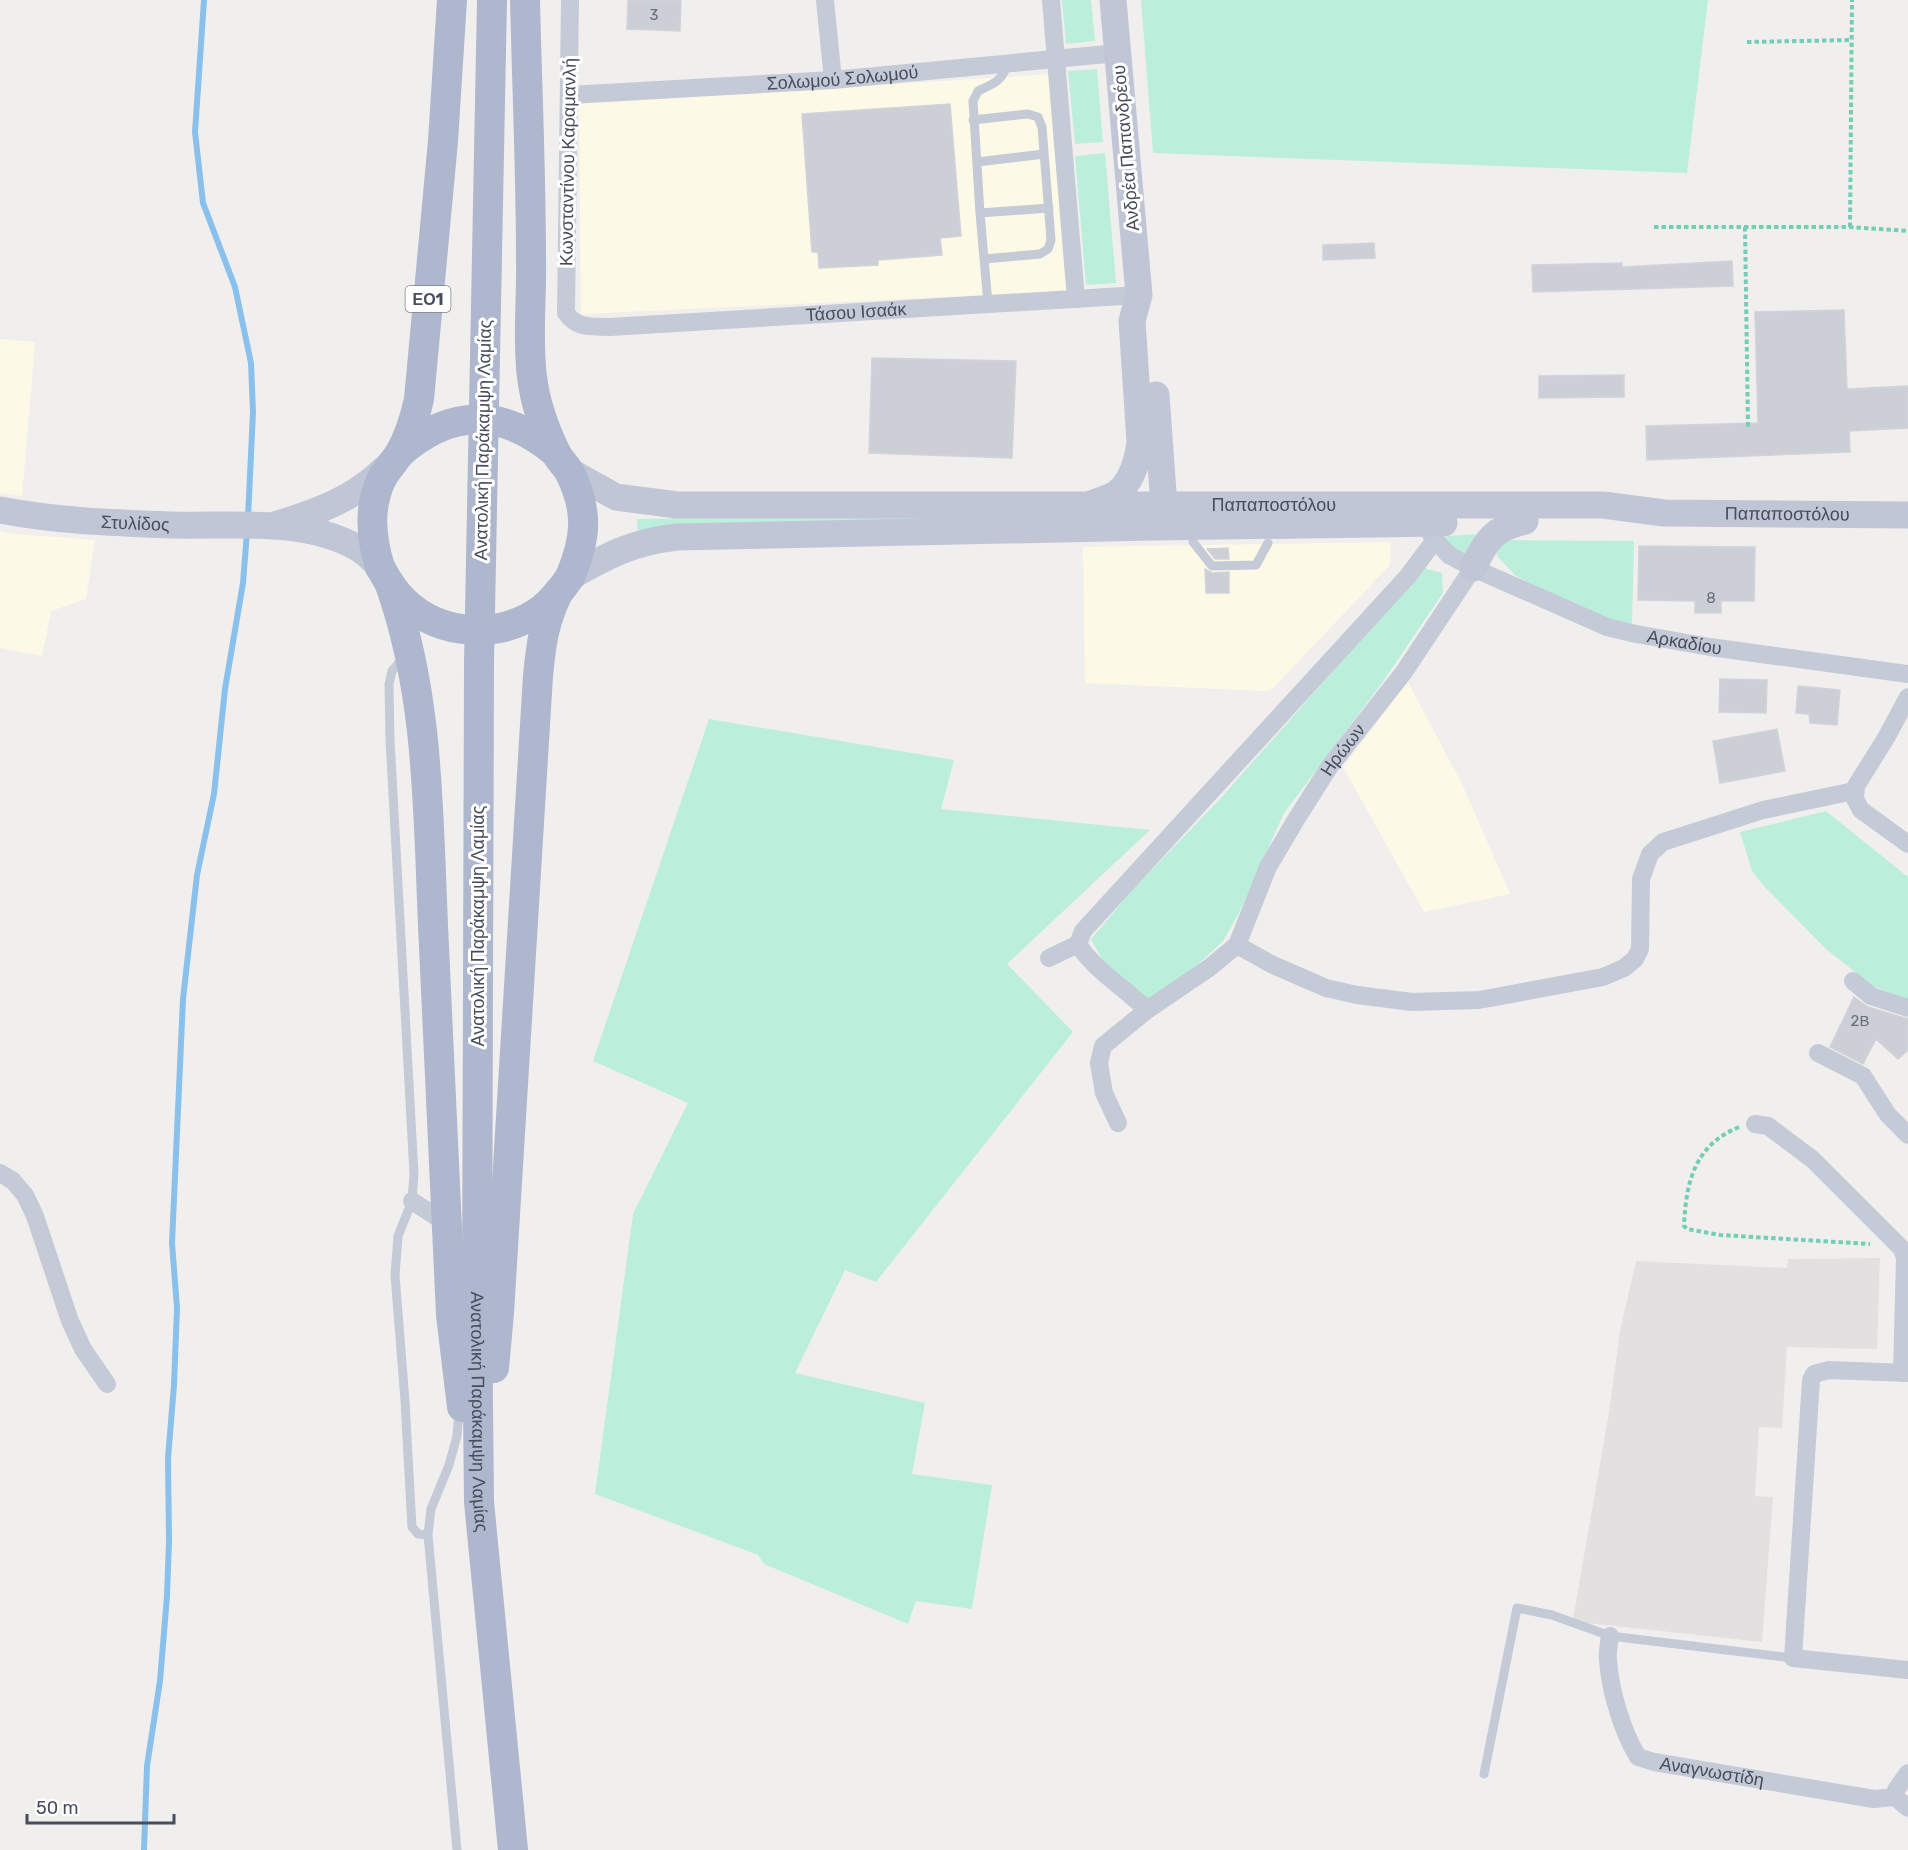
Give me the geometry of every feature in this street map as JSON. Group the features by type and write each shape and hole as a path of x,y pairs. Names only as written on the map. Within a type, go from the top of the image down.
{"main road":[{"name":"Ανατολική Παράκαμψη Λαμίας","path":"492,0 479,663 477,1321 479,1502 513,1850"},
{"name":"ΕΟ1","path":"450,9 443,141 418,399 413,422 381,481 374,502 371,524 374,546 385,576 405,602 431,619 462,629 483,630 505,627 525,620 543,608 564,585 580,551 584,524 580,496 562,462 537,402 532,376 525,0"},
{"name":"Ανδρέα Παπανδρέου","path":"1089,505 1116,494 1126,484 1138,458 1140,425 1132,321 1138,295 1113,0"},
{"name":"Ανδρέα Παπανδρέου","path":"1138,295 1151,318 1159,516"},
{"name":"ΕΟ1","path":"395,458 418,437 440,426 465,420 481,420 514,425 536,437 562,462"},
{"name":"Στυλίδος","path":"271,526 307,514 364,486 395,458"},
{"name":"Παπαποστόλου","path":"562,462 616,497 677,506 1089,505 1159,516"},
{"name":"Παπαποστόλου","path":"1429,523 1603,505 1664,513"},
{"name":"Στυλίδος","path":"0,510 56,518 119,523 271,526 307,530 357,547 385,576"},
{"name":"Παπαποστόλου","path":"564,585 618,551 650,540 677,537 1001,530 1159,516 1429,523 1602,520 1664,513 1908,515"},
{"path":"1473,568 1484,545 1496,532 1509,525 1525,521"},
{"path":"385,576 399,610 409,652 425,751 450,1315 460,1397 479,1502"},
{"path":"479,1502 500,1313 538,676 542,636 548,615 564,585"}],"street":[{"name":"Κωνσταντίνου Καραμανλή","path":"570,0 566,313 572,322"},
{"path":"825,0 833,80"},
{"path":"1051,0 1076,299"},
{"name":"Σολωμού Σολωμού","path":"569,95 833,80 1118,53"},
{"name":"Τάσου Ισαάκ","path":"572,322 584,326 610,327 1138,295"},
{"path":"1049,958 1078,944 1083,931 1125,883 1401,585 1429,523"},
{"name":"Αρκαδίου","path":"1429,523 1449,555 1473,568 1607,627 1710,647 1908,674"},
{"name":"Ηρώων","path":"1237,945 1268,867 1297,818 1330,766 1404,672 1473,568"},
{"path":"1908,697 1854,791 1857,804 1862,810 1908,844"},
{"path":"1118,1123 1104,1093 1099,1063 1103,1046 1147,1010 1209,968 1237,945 1271,964 1326,988 1357,995 1412,1002 1479,1000 1603,977 1624,968 1635,959 1640,949 1641,879 1650,854 1663,842 1763,810 1854,791"},
{"path":"1078,944 1085,956 1147,1010"},
{"path":"1853,981 1871,996 1908,1008"},
{"path":"1818,1053 1863,1076 1888,1115 1908,1135"},
{"path":"1755,1124 1768,1126 1812,1159 1902,1249 1905,1258 1905,1373 1829,1370 1814,1374 1811,1380 1793,1658 1908,1670"},
{"path":"0,1173 13,1181 25,1195 35,1216 70,1321 83,1349 107,1384"},
{"path":"412,1202 446,1223"},
{"name":"Αναγνωστίδη","path":"1610,1636 1608,1659 1613,1691 1630,1745 1638,1757 1654,1762 1902,1803"},
{"path":"1902,1803 1896,1790 1908,1773"}],"lane":[{"path":"988,304 973,101 978,91 993,84 1004,75 1007,64"},
{"path":"973,120 1028,114 1038,117 1042,127 1049,208 1051,240 1048,249 1040,254 984,259"},
{"path":"977,162 1044,154"},
{"path":"980,213 1049,208"},
{"path":"1193,542 1212,566 1256,566 1268,543"},
{"path":"409,652 392,671 389,684 390,740 414,1174 412,1202 398,1236 394,1275 405,1401 411,1527 418,1534 428,1534"},
{"path":"457,1850 428,1534 431,1509 449,1465 457,1436 460,1397"},
{"path":"1484,1774 1517,1608 1552,1615 1610,1636 1793,1658"}],"path":[{"path":"1850,227 1852,0"},
{"path":"1747,42 1852,40"},
{"path":"1653,227 1850,227 1908,231"},
{"path":"1746,227 1748,427"},
{"path":"1755,1124 1738,1127 1717,1138 1699,1159 1690,1177 1685,1198 1684,1226 1687,1229 1739,1237 1896,1244"}],"shaded area":[{"path":"1053,74 1069,291 581,314 579,104"},
{"path":"0,339 35,342 22,496 0,493"},
{"path":"0,531 95,540 86,599 51,611 42,656 0,648"},
{"path":"1391,542 1390,565 1272,689 1266,691 1085,683 1083,547"},
{"path":"1408,682 1462,784 1510,894 1424,912 1343,767"},
{"path":"1880,1258 1877,1349 1787,1347 1782,1428 1759,1427 1755,1496 1773,1497 1762,1642 1587,1623 1573,1619 1609,1412 1620,1331 1636,1261 1787,1268 1788,1259"}],"green space":[{"path":"1062,0 1091,0 1095,41 1066,44"},
{"path":"1141,0 1708,0 1687,173 1153,153"},
{"path":"1097,69 1103,142 1075,144 1068,71"},
{"path":"1105,153 1116,283 1086,285 1075,156"},
{"path":"1108,511 638,533 637,519"},
{"path":"1477,534 1467,560 1443,540 1447,536"},
{"path":"1507,540 1634,541 1632,624 1614,621 1562,600 1516,576 1497,556 1498,545"},
{"path":"1424,568 1442,573 1443,593 1382,683 1284,813 1239,913 1223,941 1194,968 1147,1000 1106,967 1091,939 1134,888 1220,799"},
{"path":"709,719 954,760 941,809 1150,830 1007,964 1073,1032 876,1282 845,1270 795,1373 925,1403 912,1474 992,1485 972,1609 916,1601 908,1624 764,1564 758,1555 595,1494 633,1214 688,1103 593,1061"},
{"path":"1826,811 1908,877 1908,999 1874,987 1826,949 1752,871 1740,832"}],"building":[{"path":"628,0 681,0 680,31 627,29"},
{"path":"950,104 961,236 940,238 942,255 878,260 878,265 819,268 818,252 812,252 802,114"},
{"path":"1374,243 1375,258 1323,260 1323,245"},
{"path":"1732,261 1733,286 1533,292 1532,265 1622,263 1622,267"},
{"path":"1844,310 1847,389 1908,386 1908,428 1849,431 1850,452 1647,460 1646,426 1758,423 1755,312"},
{"path":"872,358 1016,361 1012,458 869,453"},
{"path":"1624,375 1624,397 1539,398 1539,376"},
{"path":"1639,546 1755,547 1754,601 1721,601 1721,613 1695,613 1695,601 1638,600"},
{"path":"1228,548 1229,559 1215,559 1207,549"},
{"path":"1205,569 1212,573 1229,572 1229,593 1206,593"},
{"path":"1720,679 1767,680 1766,713 1719,712"},
{"path":"1798,686 1840,690 1837,725 1810,723 1809,714 1796,713"},
{"path":"1777,729 1785,771 1720,783 1713,741"},
{"path":"1854,997 1868,1007 1908,1019 1908,1050 1898,1059 1876,1039 1863,1064 1830,1047"}],"waterway":[{"path":"204,0 195,132 203,203 235,287 251,363 253,412 248,518"},
{"path":"144,1850 147,1766 160,1681 167,1596 168,1458 177,1308 172,1243 183,999 197,875 214,794 225,689 243,583 247,532"}]}
